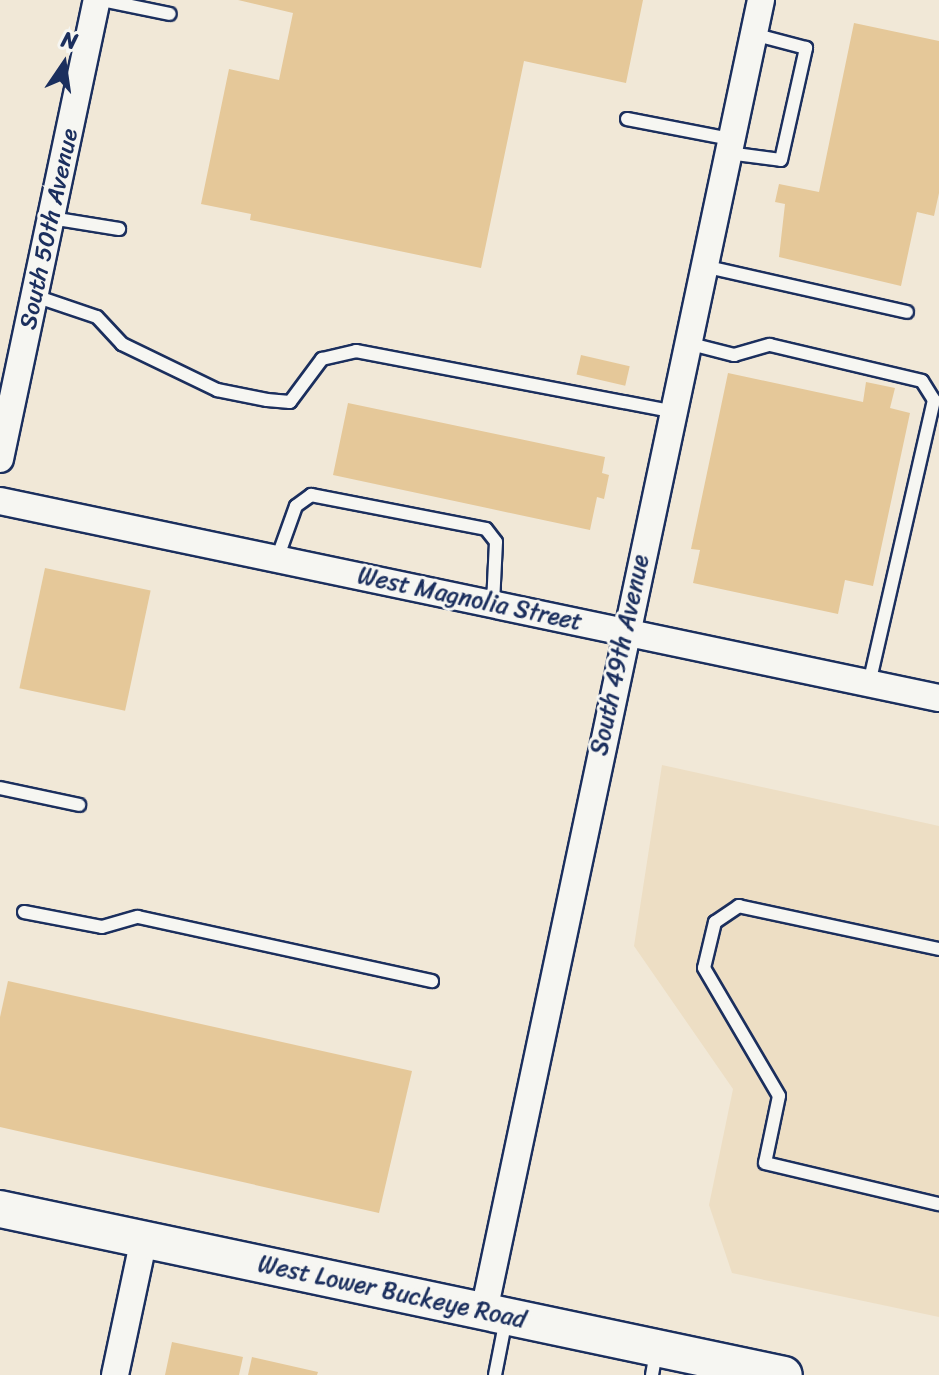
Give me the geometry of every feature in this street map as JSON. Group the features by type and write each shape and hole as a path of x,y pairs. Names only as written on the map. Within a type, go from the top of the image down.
{"main road":[{"name":"West Lower Buckeye Road","path":"0,1209 495,1314 654,1362 784,1375"}],"street":[{"name":"South 50th Avenue","path":"0,456 100,0"},
{"name":"South 49th Avenue","path":"495,1314 625,632 761,0"},
{"name":"West Magnolia Street","path":"0,501 939,698"},
{"path":"115,1375 144,1239"}],"lane":[{"path":"100,0 170,14"},
{"path":"627,119 781,160 806,48 753,34"},
{"path":"51,218 119,229"},
{"path":"703,266 907,312"},
{"path":"35,296 97,317 122,344 217,390 267,400 290,402 322,359 356,351 672,411"},
{"path":"687,343 734,355 770,345 922,381 934,400 869,683"},
{"path":"277,559 296,506 311,495 486,529 496,542 493,604"},
{"path":"0,788 79,805"},
{"path":"939,949 739,906 715,922 704,968 779,1096 765,1163 939,1204"},
{"path":"24,912 102,927 138,917 432,981"},
{"path":"495,1314 495,1375"}],"shaded area":[{"path":"662,765 939,826 939,1317 732,1273 709,1205 733,1089 634,946"}],"building":[{"path":"238,0 643,0 626,83 524,61 481,268 250,220 251,214 201,204 229,69 279,80 293,13"},
{"path":"854,23 939,41 939,193 934,216 917,212 901,286 779,257 785,204 775,202 779,184 819,192"},
{"path":"581,355 630,366 625,386 577,374"},
{"path":"728,373 863,402 866,382 895,388 890,408 910,413 873,586 845,580 838,614 693,583 700,550 691,549"},
{"path":"348,403 605,457 602,473 609,475 604,499 597,497 590,530 333,475"},
{"path":"45,568 151,590 125,711 19,688"},
{"path":"8,981 412,1071 379,1213 0,1127 0,1017"},
{"path":"172,1342 243,1357 239,1375 165,1375"},
{"path":"252,1357 318,1372 317,1375 248,1375"}]}
